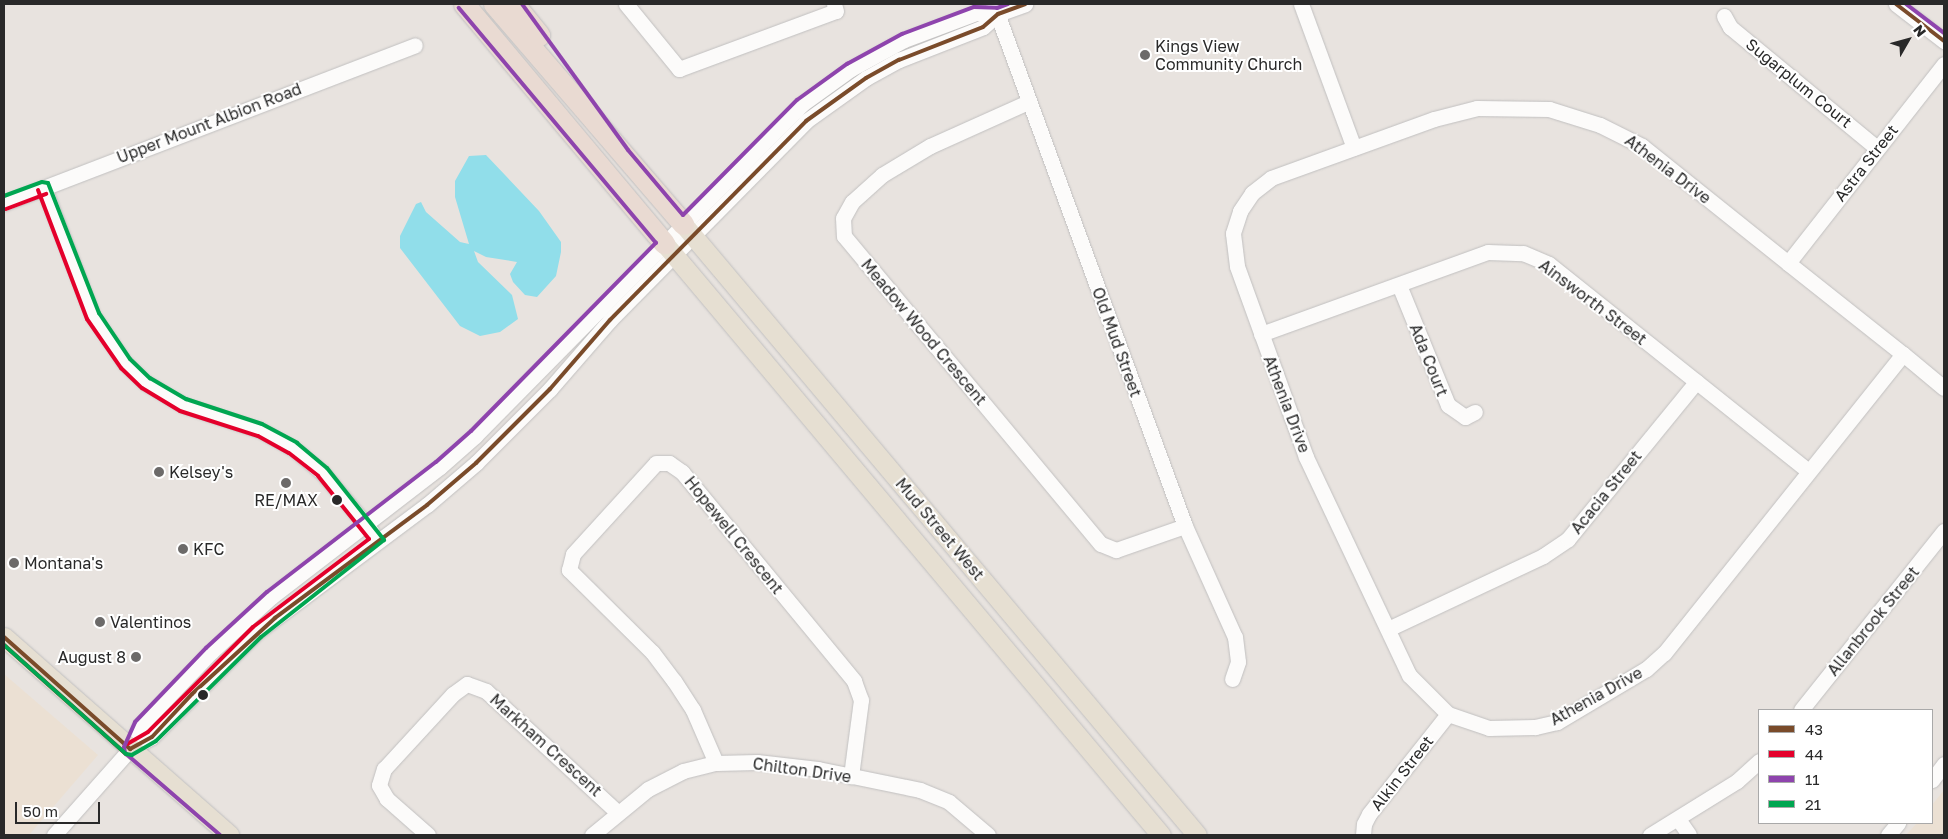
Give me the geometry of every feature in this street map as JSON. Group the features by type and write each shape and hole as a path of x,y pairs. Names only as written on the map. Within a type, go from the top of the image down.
{"highway":[{"path":"464,4 669,249"},
{"path":"494,4 688,229"},
{"path":"514,4 623,154"}],"main road":[{"name":"Mud Street West","path":"688,229 1197,835"},
{"name":"Mud Street West","path":"669,249 1161,835"},
{"path":"4,637 229,835"}],"street":[{"path":"626,4 679,69 836,11 834,4"},
{"path":"130,749 152,737 263,627 427,505 476,463 688,229 773,132 832,81 904,40 976,13 1026,4"},
{"path":"1301,4 1354,148"},
{"path":"1896,4 1944,41"},
{"name":"Old Mud Street","path":"996,9 1028,102 1185,526 1235,637 1238,662 1232,679"},
{"name":"Sugarplum Court","path":"1724,16 1730,28 1877,148"},
{"name":"Upper Mount Albion Road","path":"4,203 414,45"},
{"name":"Astra Street","path":"1788,263 1944,64"},
{"name":"Meadow Wood Crescent","path":"1028,102 930,146 882,176 852,202 843,218 844,236 1101,544 1116,550 1185,526"},
{"name":"Athenia Drive","path":"1903,354 1664,653 1646,669 1557,722 1535,727 1489,728 1448,714 1410,674 1306,457 1261,334 1233,246 1240,211 1252,193 1271,178 1434,119 1478,108 1549,109 1575,115 1625,135 1642,146 1903,354 1944,388"},
{"path":"44,188 93,316 125,363 146,382 177,402 260,430 293,448 322,472 378,540"},
{"path":"54,835 130,749 140,726 211,652 271,597 366,524 475,436 669,249"},
{"name":"Ainsworth Street","path":"1261,334 1488,252 1523,253 1549,264 1808,471"},
{"name":"Ada Court","path":"1400,285 1448,405 1465,417 1475,412"},
{"name":"Acacia Street","path":"1388,629 1543,556 1568,539 1696,382"},
{"name":"Hopewell Crescent","path":"716,763 693,710 652,652 569,570 572,554 656,463 668,463 682,472 854,681 861,700 851,776"},
{"name":"Allanbrook Street","path":"1802,709 1944,531"},
{"name":"Markham Crescent","path":"428,835 387,799 379,784 384,769 453,694 467,684 486,691 616,812"},
{"name":"Alkin Street","path":"1363,835 1369,814 1448,714"},
{"name":"Chilton Drive","path":"592,835 616,812 648,789 683,771 716,763 770,762 920,790 948,802 968,815 988,835"},
{"path":"1650,835 1737,780 1758,762"},
{"path":"1933,779 1944,764"},
{"path":"1678,819 1689,835"},
{"path":"1888,835 1897,824"}],"shaded area":[{"path":"4,674 98,755 29,835 4,835"},
{"path":"1944,790 1944,835 1906,835 1916,824 1933,824 1933,804"}],"water":[{"path":"486,155 539,211 561,242 561,252 556,276 537,297 525,295 513,282 510,274 517,262 486,257 474,251 478,262 512,295 518,319 500,332 480,336 460,326 400,248 400,236 416,204 421,202 426,212 460,242 469,244 455,197 455,181 469,156"}],"transit line":[{"name":"11","path":"522,4 628,150 683,215 797,100 847,64 902,34 974,7 997,8 1008,4"},
{"name":"43","path":"130,749 152,737 192,694 275,618 427,505 476,463 550,389 610,320 806,121 866,78 899,60 983,27 998,14 1025,4"},
{"name":"43","path":"1896,4 1944,41"},
{"name":"11","path":"1906,4 1944,33"},
{"name":"11","path":"220,835 125,753 124,747 135,722 206,648 267,592 436,462 471,431 656,243 459,8"},
{"name":"21","path":"4,196 42,182 48,183 99,313 130,359 150,378 186,399 262,424 297,443 327,468 384,540 261,637 156,741 132,755 126,754 4,645"},
{"name":"44","path":"38,190 87,319 121,368 142,388 180,411 258,436 289,453 318,476 369,539 253,627 148,732 127,744"},
{"name":"44","path":"6,209 46,194"},
{"name":"43","path":"4,637 130,749"},
{"name":"44","path":"4,645 126,754"}],"place":[{"name":"Kings View Community Church","path":"1145,55"},
{"name":"Kelsey's","path":"159,472"},
{"name":"RE/MAX","path":"286,483"},
{"name":"KFC","path":"183,549"},
{"name":"Montana's","path":"14,563"},
{"name":"Valentinos","path":"100,622"},
{"name":"August 8","path":"136,657"}]}
